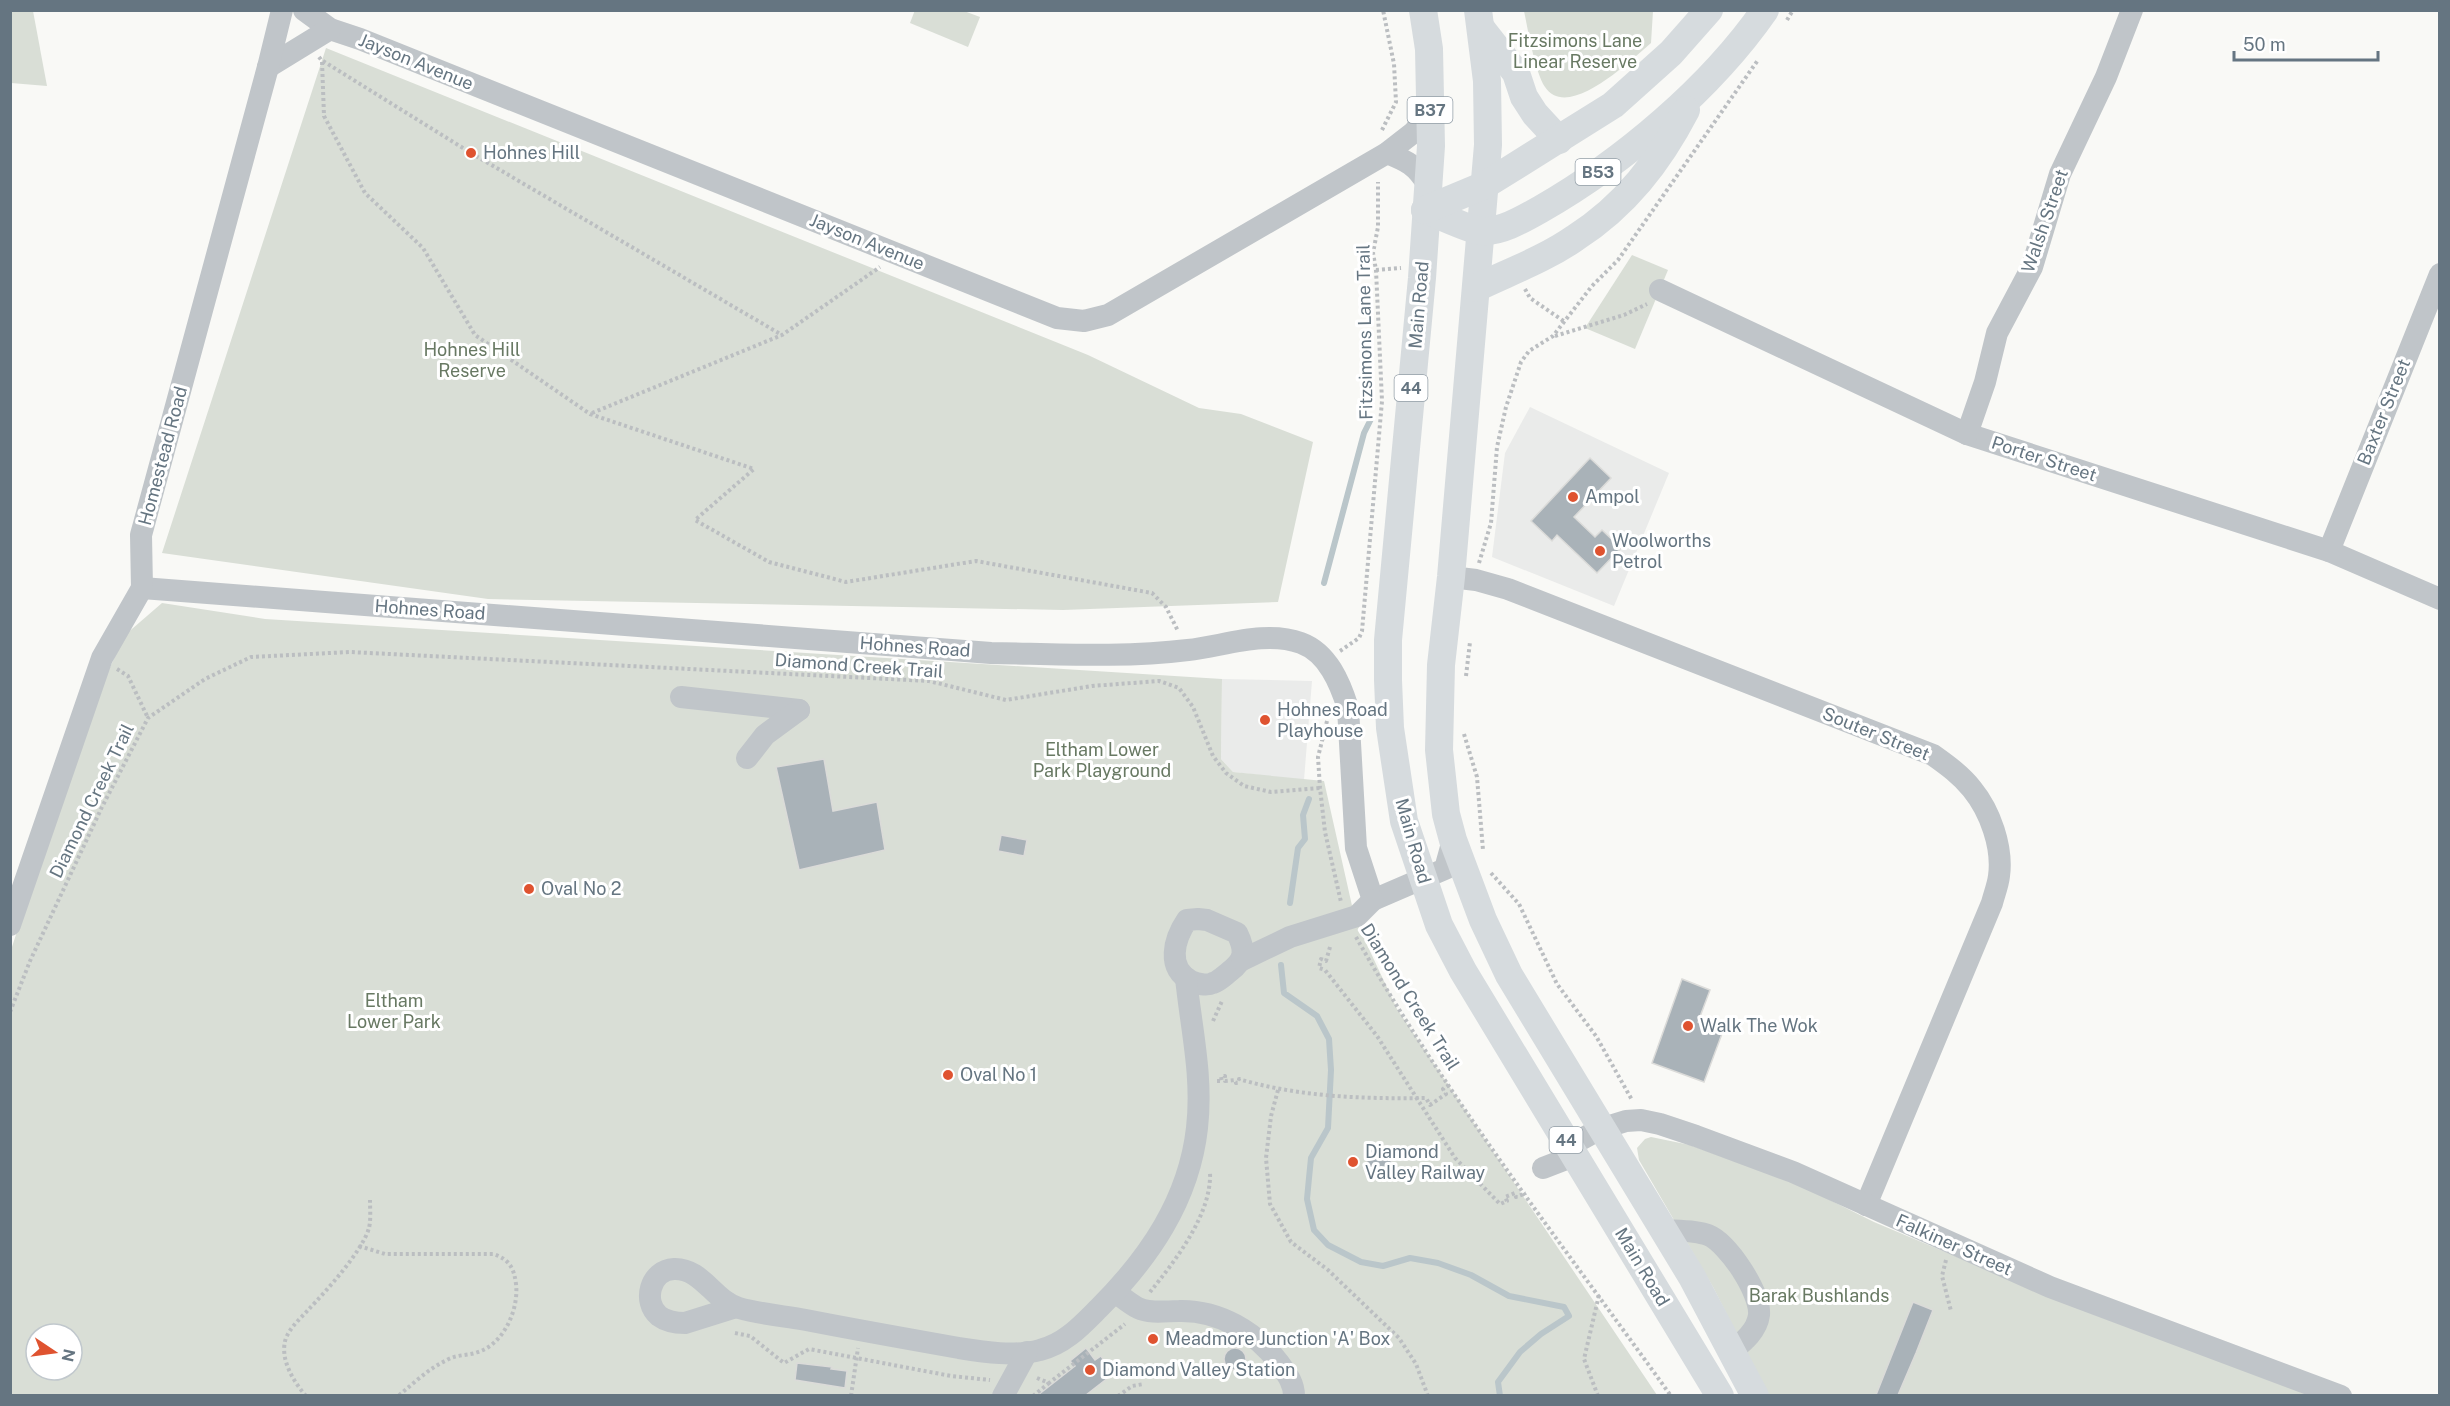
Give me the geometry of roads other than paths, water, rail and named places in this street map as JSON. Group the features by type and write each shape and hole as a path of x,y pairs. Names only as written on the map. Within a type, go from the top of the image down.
{"main road":[{"name":"B37","path":"1423,10 1429,49 1431,146 1427,197"},
{"name":"B53","path":"1427,197 1485,185 1613,105 1671,53 1709,10"},
{"name":"B53","path":"1481,231 1498,228 1524,218 1585,182 1651,133 1699,87 1765,10"},
{"path":"1480,19 1516,73 1524,97 1535,114 1559,140"},
{"name":"Main Road","path":"1480,19 1488,111 1485,185 1476,288 1465,573 1441,665 1439,716 1442,784 1453,840 1483,920 1509,975 1600,1129 1692,1277 1755,1395"},
{"path":"1476,288 1575,239 1628,196 1654,165 1699,87"},
{"path":"1427,197 1481,231"},
{"name":"Main Road","path":"1427,197 1422,278 1391,608 1388,680 1395,775 1404,821 1439,925 1463,971 1720,1395"},
{"path":"1690,1345 1716,1352 1732,1351"}],"street":[{"name":"Homestead Road","path":"142,588 141,535 282,10"},
{"name":"Jayson Avenue","path":"304,10 330,30 360,39 1057,318 1084,321 1108,315 1382,156 1414,132 1430,110"},
{"name":"Walsh Street","path":"1967,434 1985,382 1997,333 2032,267 2060,174 2106,77 2132,10"},
{"path":"268,67 330,30"},
{"path":"1382,156 1407,161 1420,171 1427,197"},
{"name":"Baxter Street","path":"2328,551 2439,274"},
{"name":"Porter Street","path":"1660,290 1967,434 2328,551 2439,598"},
{"name":"Souter Street","path":"1465,573 1476,580 1508,589 1933,755 1972,789 1988,816 1998,845 2000,875 1992,903 1866,1205"},
{"path":"10,925 102,658 142,588"},
{"name":"Hohnes Road","path":"142,588 991,653 1096,654 1187,651 1264,638 1287,639 1317,652 1331,667 1341,686 1348,708 1356,848 1373,900"},
{"path":"681,698 799,710 765,735 747,758"},
{"path":"1203,1029 1186,978 1174,958 1177,934 1187,920 1207,920 1237,933 1270,941 1352,932 1357,916 1373,900 1445,869 1453,840"},
{"path":"1237,933 1243,945 1242,960"},
{"path":"736,1307 958,1348 994,1352 1041,1350 1067,1338 1115,1292 1145,1256 1158,1237 1180,1195 1190,1169 1196,1136 1199,1105 1198,1066 1203,1029 1201,1008 1242,960 1290,938"},
{"path":"1186,978 1218,990"},
{"name":"Falkiner Street","path":"1543,1168 1572,1151 1600,1129 1616,1123 1641,1120 1660,1124 1734,1148 1793,1172 2050,1287 2341,1395"},
{"path":"1662,1230 1708,1235 1718,1241 1732,1257 1753,1291 1759,1314 1756,1324 1744,1342 1732,1351"},
{"path":"1115,1292 1137,1308 1207,1315 1251,1334 1266,1346 1288,1375 1292,1382 1294,1395"},
{"path":"1008,1387 1027,1352"}],"waterway":[{"path":"1324,583 1364,433 1371,419"},
{"path":"1290,903 1298,848 1305,839 1303,815 1309,799"},
{"path":"1281,965 1284,993 1317,1016 1329,1039 1331,1070 1328,1128 1311,1158 1307,1199 1314,1230 1328,1245 1361,1262 1383,1266 1410,1258 1438,1263 1471,1275 1509,1296 1564,1307 1569,1316 1541,1334 1520,1352 1498,1382 1500,1396"}],"place":[{"name":"Hohnes Hill","path":"471,153"},
{"name":"Ampol","path":"1573,497"},
{"name":"Woolworths Petrol","path":"1600,551"},
{"name":"Hohnes Road Playhouse","path":"1265,720"},
{"name":"Oval No 2","path":"529,889"},
{"name":"Walk The Wok","path":"1688,1026"},
{"name":"Oval No 1","path":"948,1075"},
{"name":"Diamond Valley Railway","path":"1353,1162"},
{"name":"Meadmore Junction 'A' Box","path":"1153,1339"},
{"name":"Diamond Valley Station","path":"1090,1370"}],"park label":[{"name":"Fitzsimons Lane Linear Reserve","path":"1575,51"},
{"name":"Hohnes Hill Reserve","path":"472,360"},
{"name":"Eltham Lower Park Playground","path":"1102,760"},
{"name":"Eltham Lower Park","path":"394,1011"},
{"name":"Barak Bushlands","path":"1819,1296"}]}
